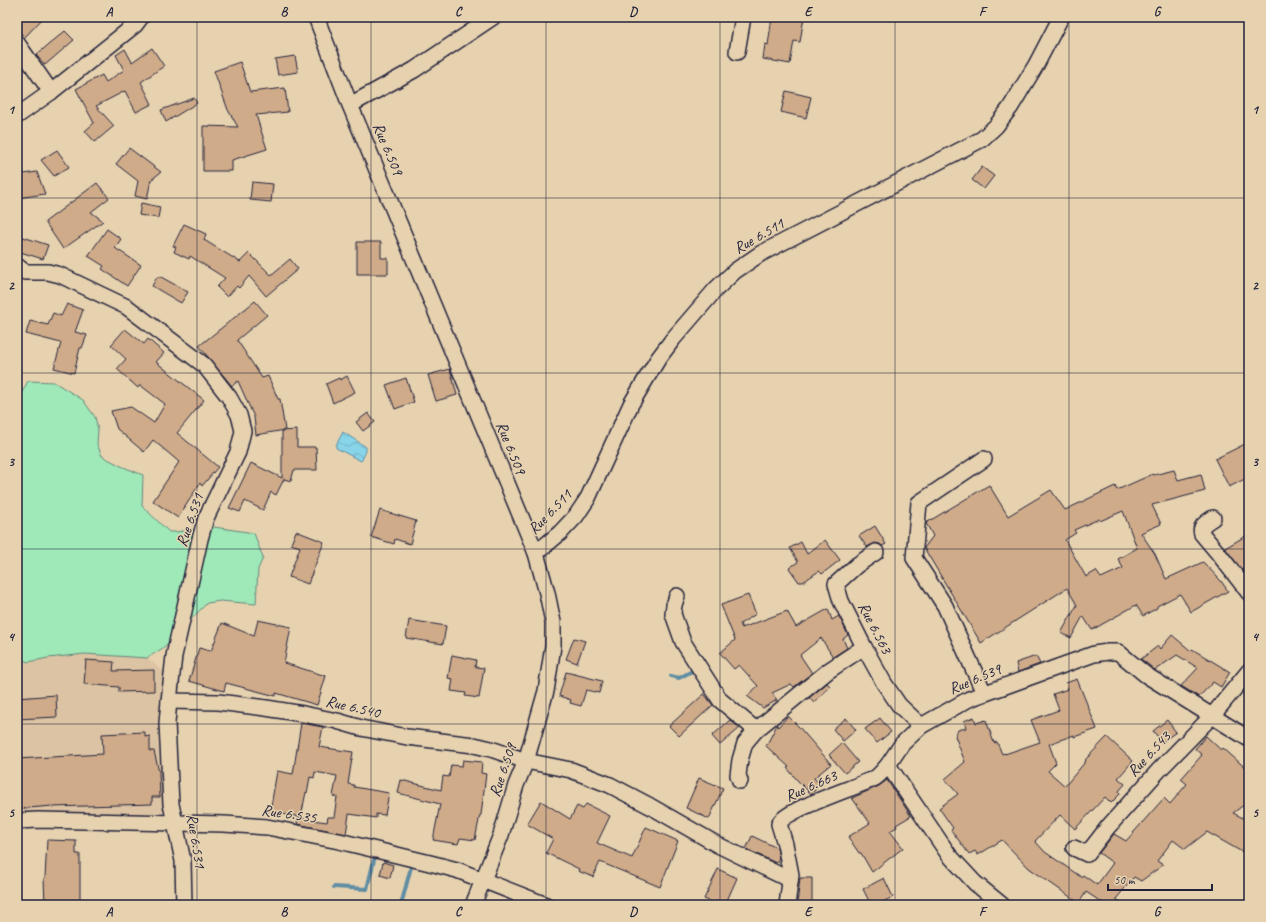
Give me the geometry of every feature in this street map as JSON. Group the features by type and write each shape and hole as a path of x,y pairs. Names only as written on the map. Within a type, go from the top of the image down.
{"street":[{"path":"17,116 51,92 135,24 141,17"},
{"name":"Rue 6.509","path":"316,17 350,105 536,552 548,593 553,622 553,646 546,691 526,761 516,785 501,835 473,905"},
{"path":"350,105 414,70 494,17"},
{"path":"737,52 743,17"},
{"name":"Rue 6.511","path":"536,552 560,533 576,516 588,498 632,404 658,359 693,314 716,289 735,271 760,254 982,139 996,126 1010,108 1036,65 1061,17"},
{"path":"17,43 51,92"},
{"name":"Rue 6.531","path":"21,269 60,275 127,307 204,365 229,397 239,415 243,431 238,452 206,518 174,656 167,722 169,775 171,804 183,861 184,905"},
{"path":"984,459 919,503 914,558 945,606 984,693"},
{"path":"1213,518 1202,525 1202,534 1249,594"},
{"name":"Rue 6.563","path":"876,552 857,565 836,584 841,601 884,683 899,705 921,726"},
{"path":"677,596 674,605 674,614 683,642 720,700 756,730"},
{"path":"740,781 738,775 740,760 745,743 756,730 828,671 864,647"},
{"name":"Rue 6.539","path":"888,765 902,744 921,726 969,698 1094,654 1108,652 1118,652 1146,675 1249,738"},
{"name":"Rue 6.543","path":"1074,848 1087,854 1108,827 1160,768 1212,716 1249,671"},
{"name":"Rue 6.540","path":"169,701 218,702 266,708 317,717 407,737 474,745 526,761 571,770 610,785 718,845 790,880"},
{"path":"888,765 949,855 975,883 1002,905"},
{"name":"Rue 6.663","path":"787,905 790,880 789,862 779,823 782,819 828,796 877,777 888,765"},
{"name":"Rue 6.535","path":"17,821 90,821 246,825 304,834 339,841 457,870 546,905"}],"shaded area":[{"path":"85,654 147,658 172,678 168,812 17,819 17,657 28,662"}],"green space":[{"path":"28,381 54,382 83,400 95,417 98,430 97,444 102,456 143,475 142,506 169,532 214,527 254,533 263,558 258,569 256,604 220,601 207,603 163,648 147,658 85,654 28,662 17,657 17,402"}],"water":[{"path":"343,432 366,447 366,451 361,461 336,448 336,445"}],"building":[{"path":"17,17 44,17 25,37 17,29"},
{"path":"772,17 804,17 800,42 794,41 790,64 763,59 765,44 768,45"},
{"path":"65,31 74,40 45,65 36,55"},
{"path":"152,48 164,66 141,82 152,104 136,112 125,91 96,106 114,126 95,142 85,131 94,123 76,89 102,75 106,82 124,70 116,55 125,49 132,62"},
{"path":"295,56 298,72 278,75 275,59"},
{"path":"240,62 250,92 285,88 288,112 256,115 267,149 232,160 232,171 203,171 203,126 238,127 228,110 214,71"},
{"path":"786,91 811,97 806,118 781,112"},
{"path":"194,98 197,103 166,122 161,110"},
{"path":"129,148 161,172 151,180 147,199 135,196 138,181 116,164"},
{"path":"57,150 69,167 54,176 41,160"},
{"path":"982,167 994,176 984,189 972,180"},
{"path":"37,172 45,194 17,198 17,175"},
{"path":"252,182 273,184 271,202 250,200"},
{"path":"97,183 109,198 91,212 103,221 63,249 45,222"},
{"path":"141,203 160,207 158,218 139,215"},
{"path":"184,224 206,234 204,240 240,262 249,253 271,275 290,259 298,269 266,296 249,276 239,288 237,286 227,297 217,287 225,278 190,256 189,259 174,252 176,247 173,246"},
{"path":"107,229 121,239 115,248 141,265 127,286 102,269 104,266 88,256"},
{"path":"17,235 48,245 43,259 17,251"},
{"path":"357,242 381,242 381,258 388,258 388,274 357,274"},
{"path":"157,277 161,277 188,292 181,303 152,286"},
{"path":"255,301 267,315 237,340 262,378 268,376 278,399 280,399 285,430 256,435 254,417 238,381 232,386 199,346"},
{"path":"67,304 83,310 75,332 87,335 82,348 80,348 74,373 54,368 61,343 26,334 30,321 48,325 53,313 61,316"},
{"path":"125,329 144,344 148,339 164,353 156,362 204,400 177,433 218,467 202,486 200,483 178,518 153,501 179,462 153,440 144,452 117,429 111,411 131,407 154,423 165,404 140,385 138,388 117,369 126,359 111,345"},
{"path":"450,369 457,395 436,401 428,375"},
{"path":"347,376 355,392 333,403 326,384 339,378 340,380"},
{"path":"406,378 414,402 395,409 386,385"},
{"path":"368,413 375,422 363,431 356,422"},
{"path":"297,430 297,447 316,447 317,470 294,470 291,481 284,479 276,495 271,492 263,510 245,501 240,512 229,508 251,463 282,478 282,431"},
{"path":"1249,442 1249,477 1229,487 1215,459"},
{"path":"1174,470 1178,480 1201,474 1205,491 1152,505 1161,524 1141,533 1155,554 1166,579 1203,562 1221,581 1228,591 1191,612 1180,594 1157,606 1157,608 1143,616 1136,605 1092,630 1083,616 1071,638 1061,633 1077,605 1067,588 981,643 924,548 933,536 926,523 989,485 1008,516 1051,490 1065,510 1115,486 1117,490 1153,474","holes":["1123,511 1137,548 1118,559 1123,568 1101,578 1096,571 1086,577 1065,540 1076,533 1074,530 1099,519 1100,521"]},
{"path":"380,510 416,521 410,544 395,539 394,544 371,537"},
{"path":"875,526 886,544 882,546 875,543 867,547 859,536"},
{"path":"296,531 324,542 308,584 289,577 300,547 291,544"},
{"path":"1249,534 1249,566 1242,570 1225,548"},
{"path":"825,540 840,560 822,574 819,571 803,582 799,582 789,568 798,562 790,548 801,542 807,554"},
{"path":"748,595 756,614 740,624 742,628 787,611 796,627 828,609 832,620 839,616 848,635 843,639 847,648 833,657 821,638 800,655 812,673 794,687 791,684 772,693 777,700 763,708 747,696 758,686 739,665 734,669 720,653 735,640 721,605"},
{"path":"258,620 291,627 284,663 326,676 317,705 276,693 276,696 226,683 224,691 189,681 199,648 211,651 222,623 254,636"},
{"path":"409,620 446,626 443,644 406,638"},
{"path":"1172,635 1191,651 1192,649 1230,672 1221,687 1213,682 1199,697 1181,686 1198,668 1177,655 1155,670 1141,659 1158,646 1160,649"},
{"path":"574,638 585,641 577,663 566,659"},
{"path":"452,655 476,660 475,667 484,668 479,698 465,696 466,693 451,691 453,679 448,678"},
{"path":"1036,656 1040,664 1018,672 1016,663"},
{"path":"86,660 114,662 113,671 154,670 154,691 119,692 119,687 84,684"},
{"path":"566,672 602,681 599,693 586,690 581,706 570,703 571,700 559,696"},
{"path":"1077,679 1097,729 1049,744 1056,763 1048,771 1065,786 1086,761 1085,760 1107,737 1133,761 1118,778 1125,784 1119,791 1120,794 1111,803 1105,797 1075,829 1060,815 1035,841 1045,852 1081,877 1083,875 1097,885 1113,863 1099,853 1114,834 1126,841 1164,798 1170,804 1187,784 1181,779 1202,755 1195,749 1206,736 1221,750 1223,748 1249,771 1249,801 1233,813 1249,821 1249,856 1207,832 1185,849 1173,840 1157,861 1163,865 1141,881 1134,877 1116,899 1125,905 1106,905 1086,892 1079,903 1029,868 1002,840 978,855 975,851 969,854 951,830 953,828 939,808 958,794 945,779 965,762 955,736 958,730 966,728 964,721 974,717 976,723 986,720 994,743 997,742 1002,754 1040,742 1031,720 1059,710 1053,694 1068,689 1066,683"},
{"path":"827,683 830,686 814,703 809,698"},
{"path":"704,694 713,705 679,736 669,726"},
{"path":"56,695 57,717 17,719 17,698"},
{"path":"788,716 831,764 814,778 820,785 811,794 787,768 789,767 766,746 777,725 778,727"},
{"path":"846,718 856,730 843,741 833,729"},
{"path":"880,718 891,732 877,743 865,729"},
{"path":"730,720 740,728 720,745 712,736"},
{"path":"1167,720 1176,732 1162,742 1153,731"},
{"path":"301,723 323,727 319,747 353,752 348,784 354,785 354,787 389,793 385,815 376,814 376,818 349,814 346,834 297,824 298,818 327,822 328,817 334,817 337,797 333,796 337,776 315,772 314,778 310,777 301,817 270,812 277,771 293,774"},
{"path":"145,732 145,737 150,736 150,751 154,751 159,772 160,797 152,797 152,804 52,806 17,809 17,759 103,754 102,734"},
{"path":"842,743 858,762 845,773 829,755"},
{"path":"463,760 482,762 481,773 486,774 481,815 475,840 460,838 458,844 433,840 440,804 398,793 401,780 441,790 443,776 449,777 451,765 462,766"},
{"path":"699,778 723,788 709,819 686,808"},
{"path":"887,780 911,816 896,825 897,827 890,831 903,848 872,872 861,853 859,853 848,837 870,823 852,798 879,786"},
{"path":"541,801 570,819 577,806 583,809 586,804 610,816 597,843 632,858 646,827 678,841 660,887 600,862 593,877 578,871 579,869 546,853 553,839 527,824"},
{"path":"752,836 777,848 779,858 776,863 746,849"},
{"path":"47,840 76,841 76,854 80,854 80,905 45,905 44,878"},
{"path":"383,862 393,865 390,878 380,875"},
{"path":"718,869 737,878 725,905 704,899"},
{"path":"800,878 812,878 812,905 797,905"},
{"path":"884,878 893,897 876,905 871,905 863,889"}],"waterway":[{"path":"671,676 679,678 696,669"},
{"path":"334,887 367,889 374,860"},
{"path":"401,905 411,867"}]}
